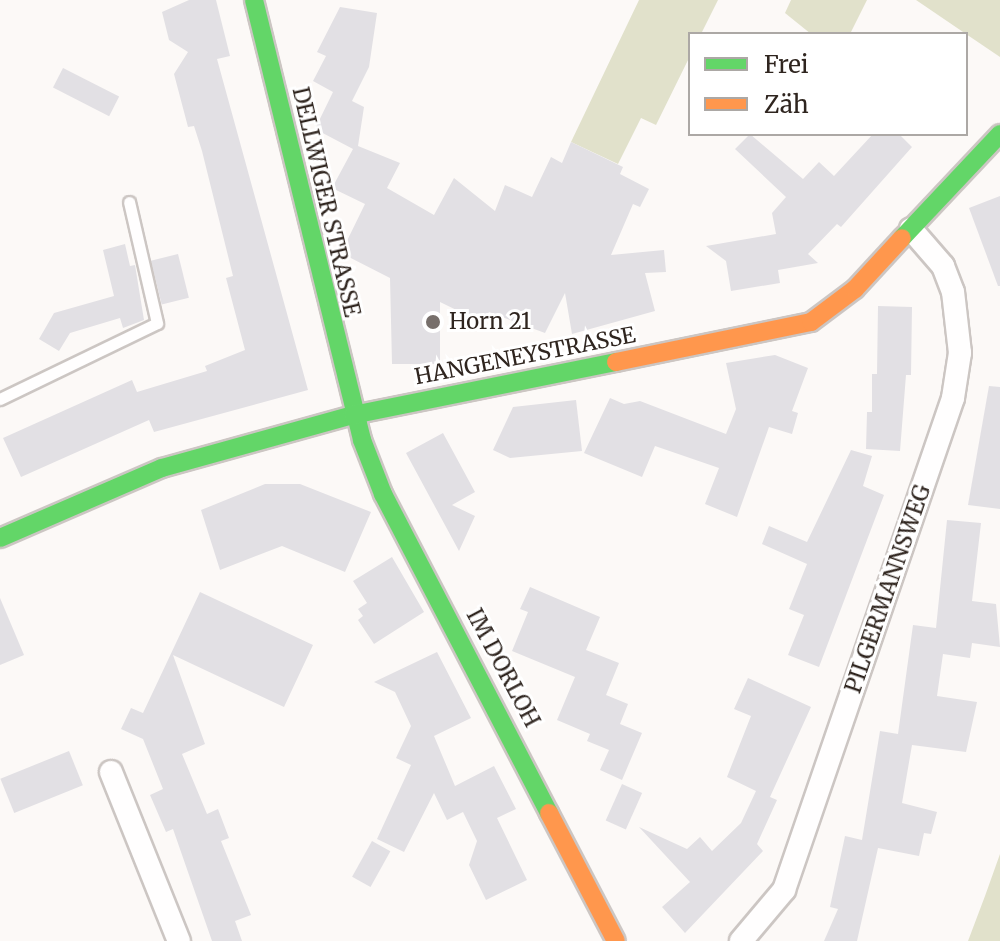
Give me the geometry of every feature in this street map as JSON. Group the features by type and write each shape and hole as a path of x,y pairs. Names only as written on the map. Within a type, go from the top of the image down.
{"street":[{"name":"DELLWIGER STRASSE","path":"254,0 353,415"},
{"name":"HANGENEYSTRASSE","path":"1,534 162,468 353,415 789,330 840,303 1000,134"},
{"name":"PILGERMANNSWEG","path":"741,941 784,890 953,398 960,353 953,292 943,266 911,229"},
{"name":"IM DORLOH","path":"353,415 383,494 616,941"},
{"path":"111,772 179,941"}],"lane":[{"path":"0,399 157,323 129,202"}],"green space":[{"path":"639,0 718,0 702,32 688,32 688,60 656,125 641,118 618,164 571,142"},
{"path":"791,0 867,0 851,32 809,32 785,13"},
{"path":"916,0 1000,0 1000,57 968,35 968,32 963,32"},
{"path":"1000,854 1000,941 968,941 985,896"}],"building":[{"path":"189,0 216,0 230,56 217,59 308,390 154,432 149,420 21,477 3,438 132,380 137,392 207,371 205,366 245,350 226,278 233,276 202,151 194,126 188,127 174,74 188,52 169,40 162,12"},
{"path":"340,7 377,13 369,67 352,101 364,107 358,146 400,163 387,188 434,215 454,178 495,211 505,185 532,197 551,157 562,163 571,142 623,167 620,174 649,189 640,207 633,204 611,255 664,250 666,272 645,273 655,311 572,334 565,293 545,333 489,312 483,323 440,302 440,364 392,364 390,278 341,253 365,204 332,188 353,149 315,129 333,92 313,81 326,56 317,52"},
{"path":"63,68 119,97 109,116 53,88"},
{"path":"748,136 752,136 803,179 819,162 834,176 871,136 901,136 912,147 841,227 837,224 808,254 818,263 778,270 780,283 731,291 726,261 706,246 776,234 772,213 786,197 735,149"},
{"path":"1000,196 1000,286 998,286 969,208"},
{"path":"125,244 130,266 135,265 144,320 123,328 120,318 70,333 59,351 39,339 54,313 114,296 103,250"},
{"path":"178,254 189,298 162,304 151,261"},
{"path":"878,306 912,307 911,375 906,375 900,451 866,449 867,412 872,412 872,374 877,374"},
{"path":"775,355 808,368 792,411 798,413 792,434 769,427 737,517 705,504 719,468 655,446 642,477 584,453 610,398 624,404 640,401 726,434 736,409 726,363"},
{"path":"989,386 1000,387 1000,509 968,505"},
{"path":"576,400 582,451 510,458 493,450 513,407"},
{"path":"443,433 475,492 452,505 475,516 459,551 406,453"},
{"path":"851,450 872,456 863,486 884,495 819,667 788,655 804,615 789,609 807,564 762,544 769,526 807,542"},
{"path":"265,484 300,484 371,512 345,572 282,546 220,570 201,510"},
{"path":"947,520 981,523 972,601 996,604 1000,647 972,643 970,658 943,654 937,696 977,702 966,752 912,745 902,803 937,812 931,834 924,833 919,856 878,848 857,941 824,941 838,909 830,907 845,836 862,840 880,731 898,734 913,625 936,628"},
{"path":"392,557 424,612 374,644 358,620 363,616 358,609 367,603 353,581"},
{"path":"530,587 600,617 586,650 619,663 606,695 628,704 620,724 642,733 622,780 600,770 609,750 587,741 590,734 557,720 575,677 512,651 528,612 520,609"},
{"path":"200,592 313,645 284,707 173,655 205,744 182,754 207,814 218,809 229,838 221,841 251,915 235,921 242,941 212,941 173,829 166,832 150,795 163,789 143,739 121,729 131,708 143,713"},
{"path":"0,598 24,655 0,665"},
{"path":"437,652 471,718 434,736 455,786 494,766 516,809 497,818 527,880 486,900 469,865 477,841 463,812 447,820 434,793 404,852 377,839 411,765 396,758 411,726 395,692 374,682"},
{"path":"748,678 811,707 770,797 777,800 757,844 763,851 685,933 662,907 690,882 639,827 687,849 700,837 712,851 741,823 756,791 727,777 751,716 734,709"},
{"path":"69,751 83,785 14,813 0,779"},
{"path":"622,784 642,793 626,829 606,821"},
{"path":"372,841 390,851 370,887 352,877"}],"traffic: fast":[{"path":"254,0 362,440 383,494 549,813"},
{"path":"902,238 1000,134"},
{"path":"0,538 162,468 353,415 616,362"}],"traffic: slow":[{"path":"616,362 811,322 855,289 902,238"},
{"path":"549,813 616,941"}],"place":[{"name":"Horn 21","path":"433,322"}]}
